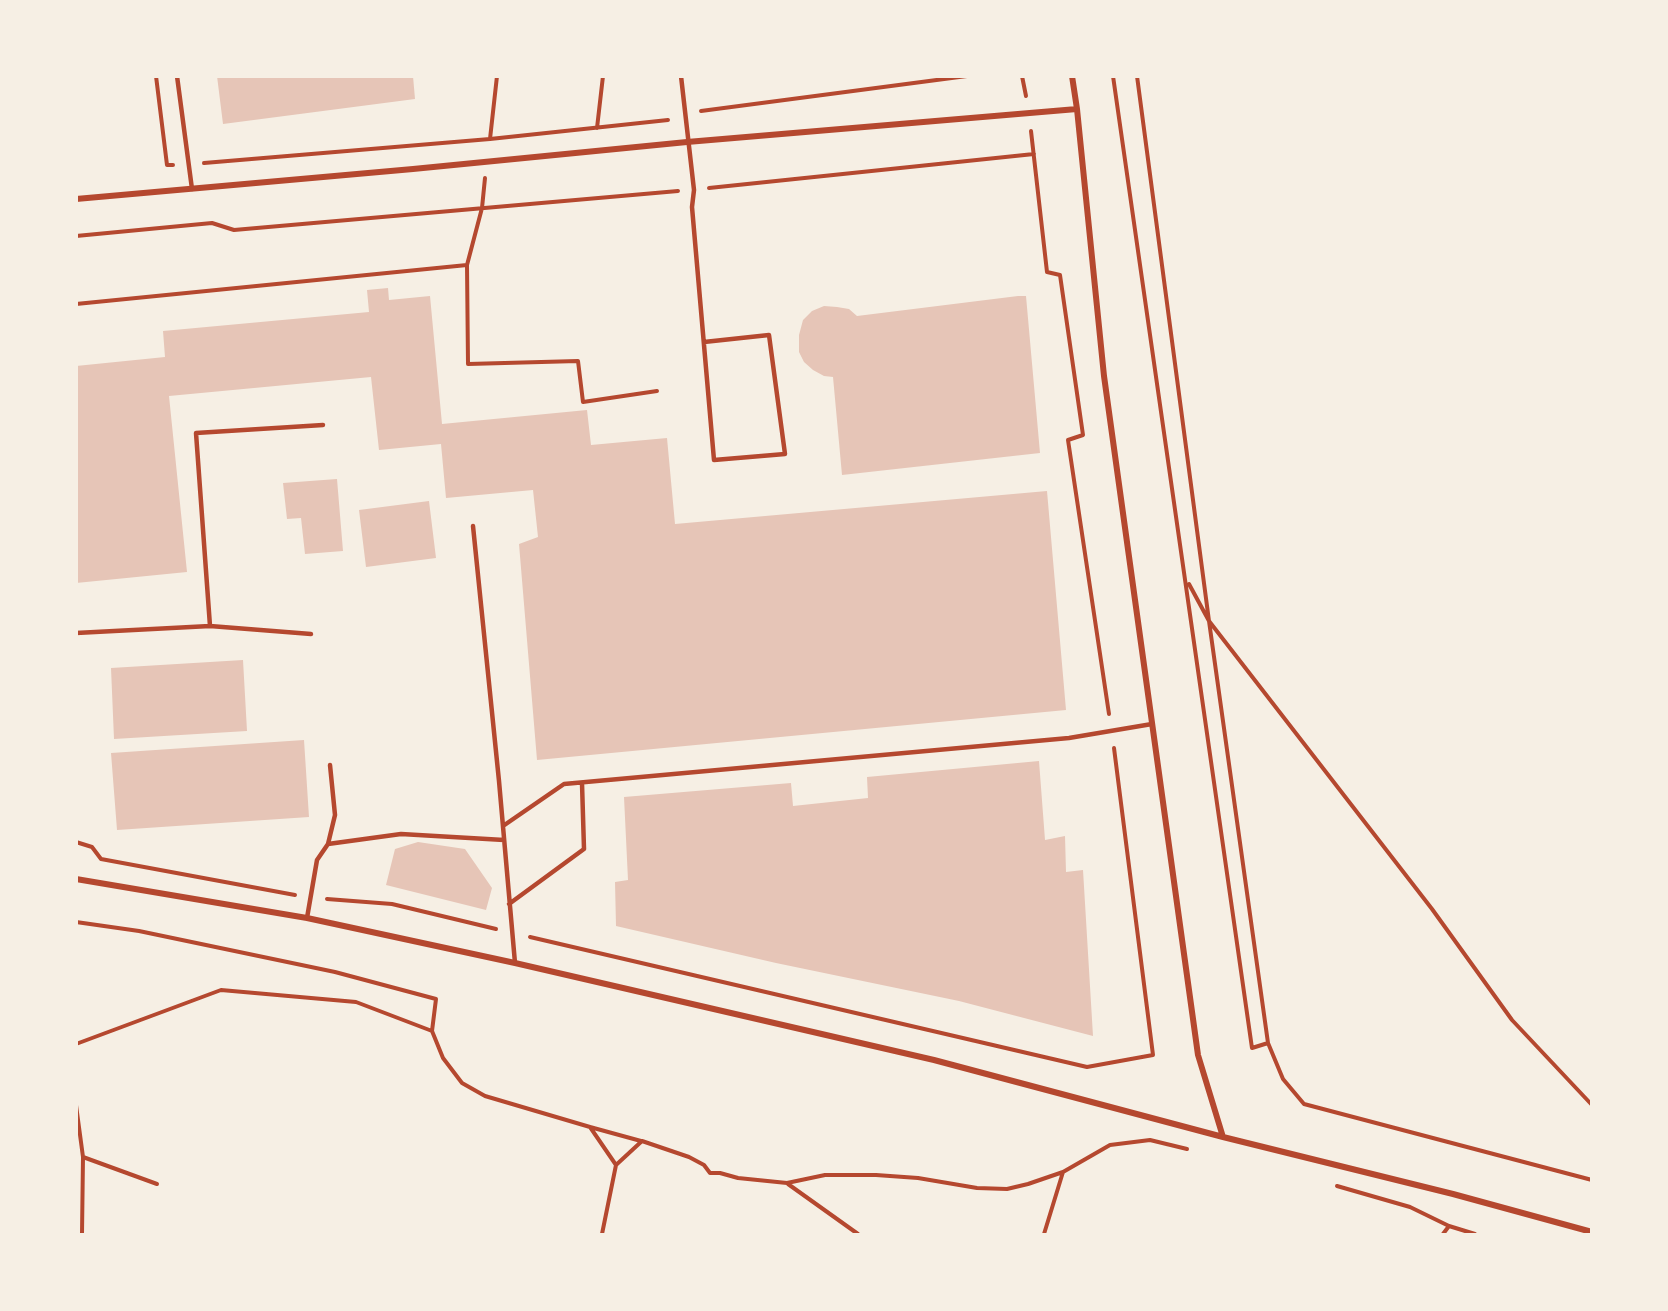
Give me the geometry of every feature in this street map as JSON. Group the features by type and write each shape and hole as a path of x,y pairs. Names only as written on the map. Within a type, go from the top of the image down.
{"street":[{"path":"1072,76 1104,376 1198,1055 1223,1137"},
{"path":"76,199 687,142 1077,109"},
{"path":"76,879 307,918 515,963 934,1060 1223,1137 1453,1194 1592,1233"}],"lane":[{"path":"177,76 192,189"},
{"path":"681,76 694,190 692,207 714,459 784,454 770,335 704,342"},
{"path":"210,626 196,433 323,425"},
{"path":"473,526 515,963"},
{"path":"76,633 210,626 311,634"},
{"path":"503,826 564,784 1069,738 1152,724"},
{"path":"307,918 317,860 328,844 335,815 330,765"},
{"path":"509,904 584,849 582,783"},
{"path":"328,844 401,834 504,840"}],"path":[{"path":"156,76 167,165 490,139 685,119 703,110 967,76"},
{"path":"490,139 497,76"},
{"path":"597,128 603,76"},
{"path":"1113,76 1252,1048 1268,1044"},
{"path":"1137,76 1268,1044 1283,1079 1304,1104 1592,1180"},
{"path":"1029,113 1047,272 1060,275 1083,435 1068,440"},
{"path":"76,236 212,223 234,230 694,190 1034,154"},
{"path":"487,162 482,208 467,265 468,364 578,360 583,402 657,391"},
{"path":"76,304 467,265"},
{"path":"1186,580 1209,621 1432,909 1512,1020 1592,1104"},
{"path":"76,842 92,847 101,859 311,898 392,904 1087,1066 1153,1055"},
{"path":"76,922 139,932 335,972 436,999 432,1031 443,1058 462,1083 485,1096 689,1156 704,1165 710,1173 787,1183 825,1175 876,1175 918,1178 977,1188 1006,1189 1063,1172 1110,1145 1150,1140 1196,1151"},
{"path":"76,1044 221,990 356,1002 432,1031"},
{"path":"76,1106 83,1157 82,1234"},
{"path":"590,1127 616,1165"},
{"path":"602,1234 616,1165 642,1141"},
{"path":"83,1157 157,1184"},
{"path":"1044,1234 1063,1172"},
{"path":"787,1183 858,1234"},
{"path":"1334,1185 1410,1207 1449,1226 1475,1234"},
{"path":"1443,1234 1449,1226"}],"building":[{"path":"217,76 413,76 415,99 223,124"},
{"path":"388,288 389,300 430,296 442,424 587,410 591,445 667,438 675,524 1047,491 1066,710 537,760 519,544 538,537 533,490 446,498 441,444 379,450 371,377 169,396 187,572 76,583 76,366 165,357 163,331 369,312 367,290"},
{"path":"1026,296 1040,453 842,475 833,377 824,376 804,362 799,352 799,335 803,320 812,311 824,306 849,309 857,316"},
{"path":"337,479 343,551 305,554 301,518 287,519 283,483"},
{"path":"429,501 436,558 366,567 359,510"},
{"path":"243,660 247,731 114,739 111,668"},
{"path":"304,740 309,817 117,830 111,753"},
{"path":"1039,761 1045,840 1065,836 1066,872 1083,870 1093,1036 959,1001 776,963 616,926 615,882 628,880 624,797 791,783 793,806 868,798 867,777"},
{"path":"418,842 465,849 492,888 486,910 386,885 395,849"}]}
